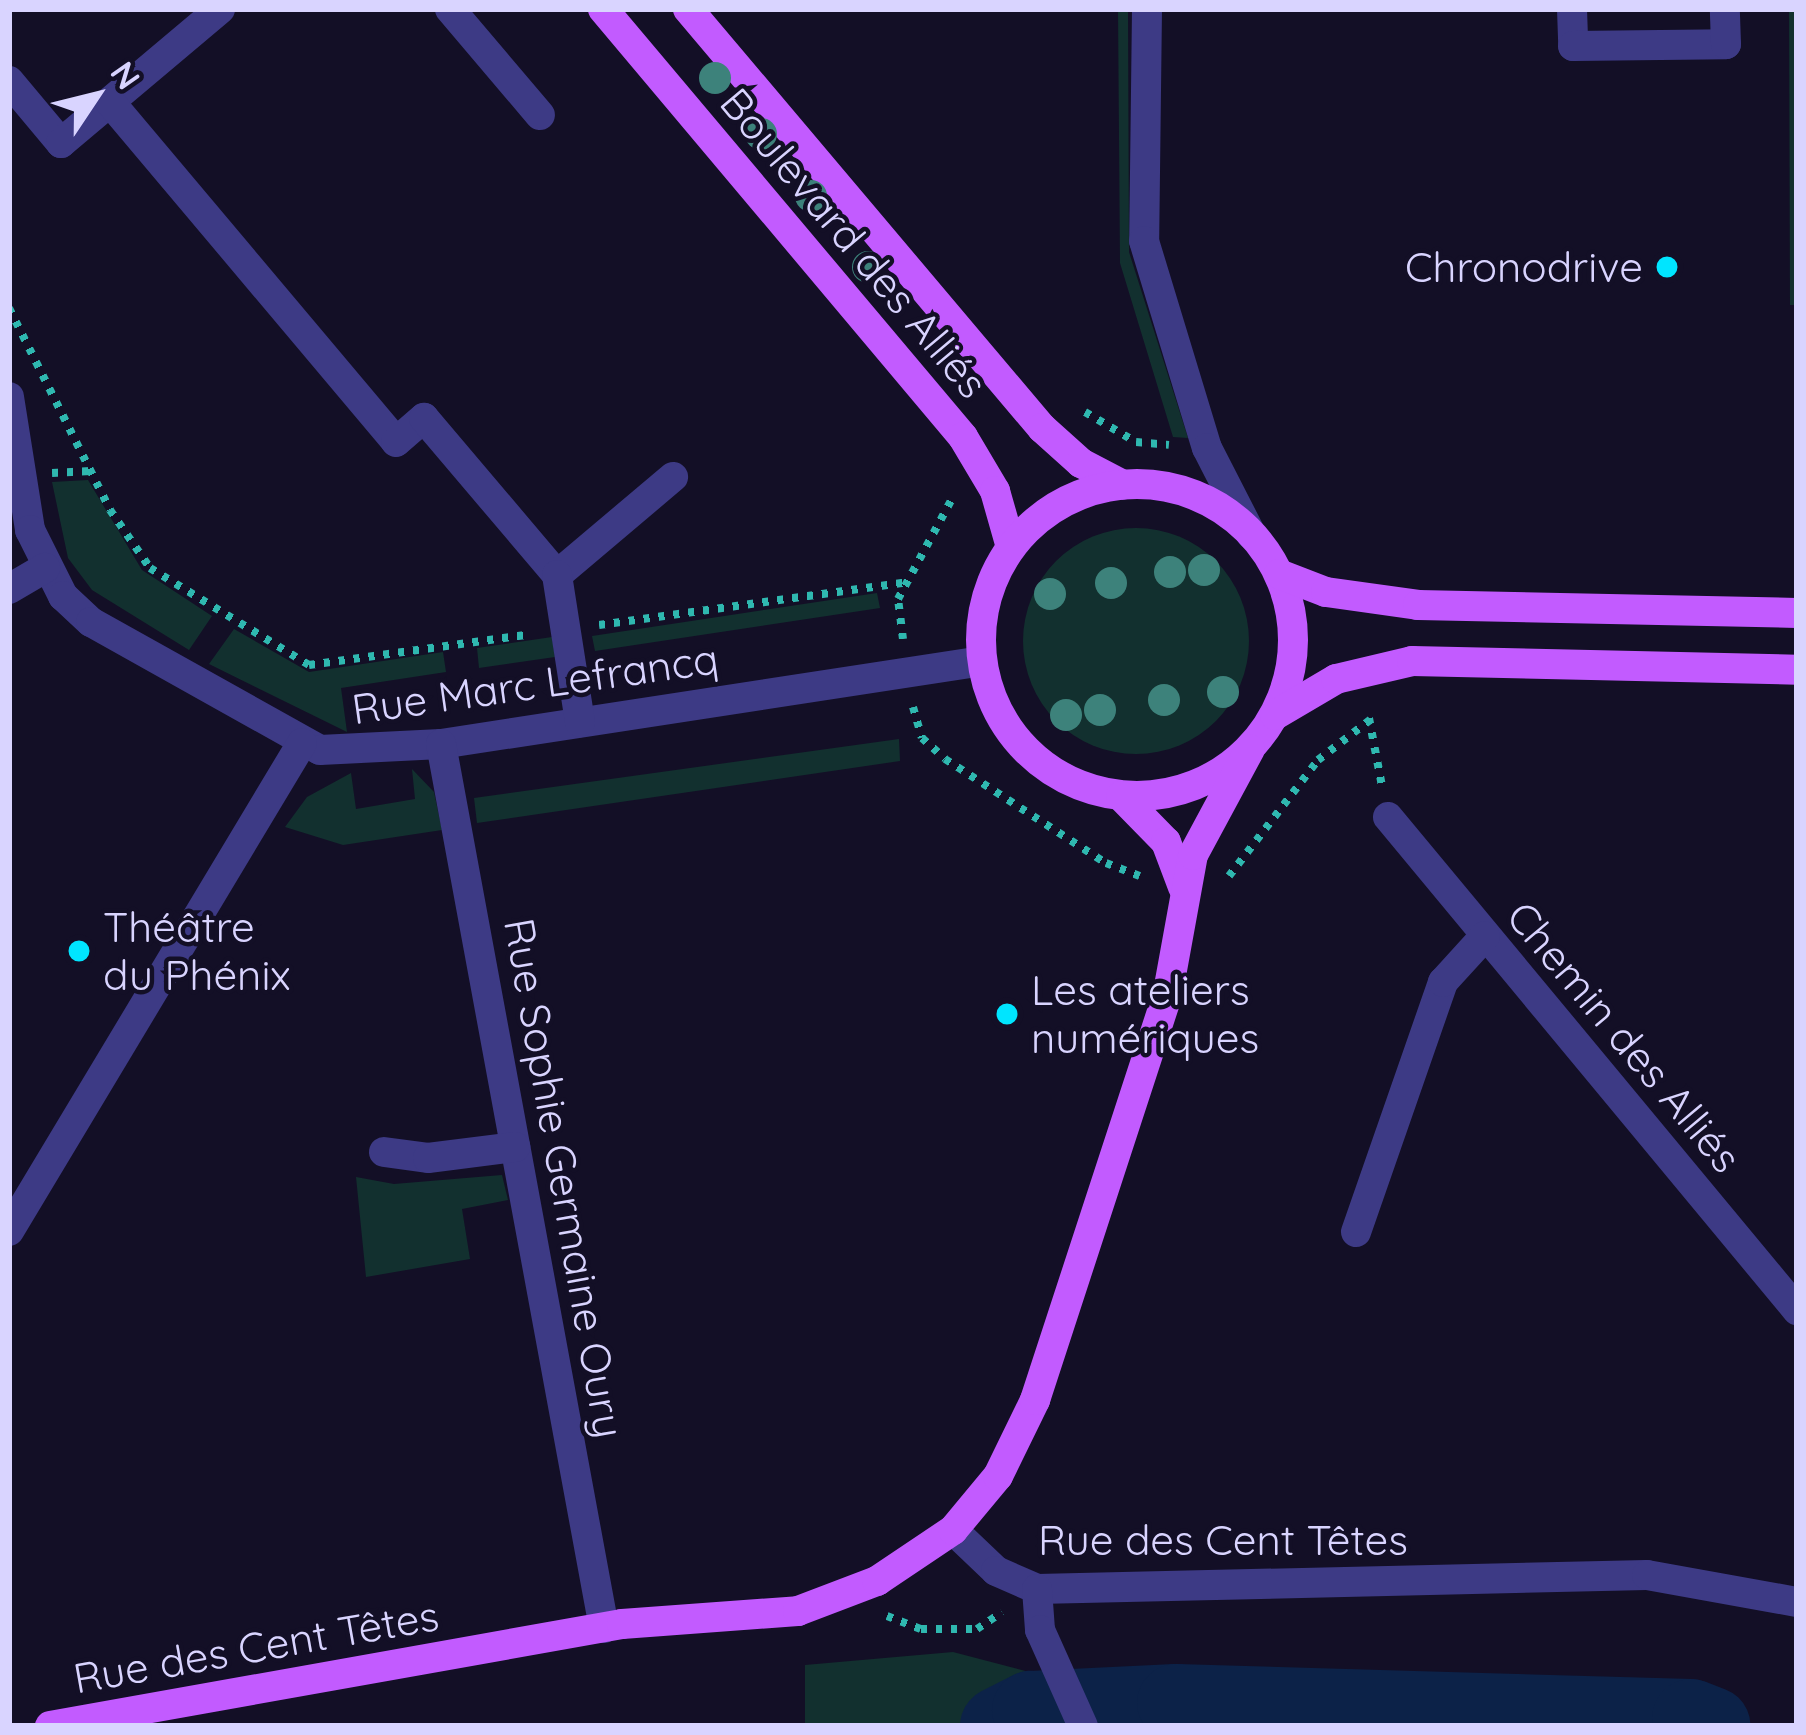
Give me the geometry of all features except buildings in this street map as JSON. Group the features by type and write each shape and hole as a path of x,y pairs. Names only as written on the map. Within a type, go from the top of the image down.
{"main road":[{"name":"Boulevard des Alliés","path":"603,9 963,437 995,491 1011,547"},
{"name":"Boulevard des Alliés","path":"688,9 1042,428 1081,463 1123,485"},
{"path":"1250,749 1191,787 1121,796 1084,788 1036,759 1000,715 982,661 986,601 1011,547 1069,500 1123,485 1202,498 1251,534 1279,574 1294,645 1276,715"},
{"path":"1279,574 1339,595 1418,605 1797,613"},
{"path":"953,1530 998,1476 1035,1400 1168,992 1184,887 1203,826 1276,715 1336,679 1412,661 1797,670"},
{"path":"1121,796 1166,842 1184,887"},
{"name":"Rue des Cent Têtes","path":"50,1726 604,1628 798,1611 849,1595 953,1530"}],"street":[{"path":"450,9 540,115"},
{"path":"1147,9 1144,241 1207,448 1251,534"},
{"path":"1572,9 1573,46 1726,44 1725,9"},
{"path":"9,81 61,143 200,15"},
{"path":"110,102 396,442 424,418 556,574 580,722"},
{"name":"Rue Marc Lefrancq","path":"9,397 30,530 45,568 91,622 302,743 340,754 442,743 982,661"},
{"path":"556,574 673,477"},
{"path":"9,590 45,568"},
{"path":"9,1231 302,743"},
{"name":"Rue Sophie Germaine Oury","path":"442,743 604,1628"},
{"name":"Chemin des Alliés","path":"1388,817 1797,1310"},
{"path":"1356,1232 1443,982 1485,936"},
{"path":"384,1152 428,1159 515,1147"},
{"name":"Rue des Cent Têtes","path":"953,1530 996,1571 1037,1589 1647,1575 1797,1602"},
{"path":"1037,1589 1047,1649 1082,1726"}],"path":[{"path":"9,308 136,553 309,665 907,582"},
{"path":"1077,406 1136,442 1207,448"},
{"path":"1366,706 1388,817"},
{"path":"1184,887 1226,879 1318,760 1370,720"},
{"path":"849,1595 907,1626 977,1629 1037,1589"}],"green space":[{"path":"1118,9 1128,9 1129,252 1188,438 1173,437 1120,263"},
{"path":"1789,9 1797,9 1797,305 1790,305"},
{"path":"88,480 142,570 212,616 189,650 92,590 68,558 52,482"},
{"path":"1136,528 1179,536 1216,561 1241,598 1249,641 1241,684 1216,721 1179,746 1136,754 1093,746 1056,721 1031,684 1023,641 1031,598 1056,561 1093,536"},
{"path":"877,593 880,608 595,651 592,636"},
{"path":"234,629 309,672 443,652 446,672 341,688 347,732 209,664"},
{"path":"552,637 555,657 479,668 477,648"},
{"path":"899,739 900,761 477,823 474,798"},
{"path":"412,769 434,792 442,830 343,845 285,827 307,797 351,773 356,809 415,799"},
{"path":"502,1175 508,1200 462,1209 470,1259 366,1277 356,1177 394,1184"},
{"path":"953,1652 1029,1672 1048,1726 805,1726 805,1665"}],"waterway":[{"path":"999,1726 1031,1710 1176,1703 1691,1718 1712,1726"}],"place":[{"name":"Chronodrive","path":"1667,267"},
{"name":"Théâtre du Phénix","path":"79,951"},
{"name":"Les ateliers numériques","path":"1007,1014"}]}
